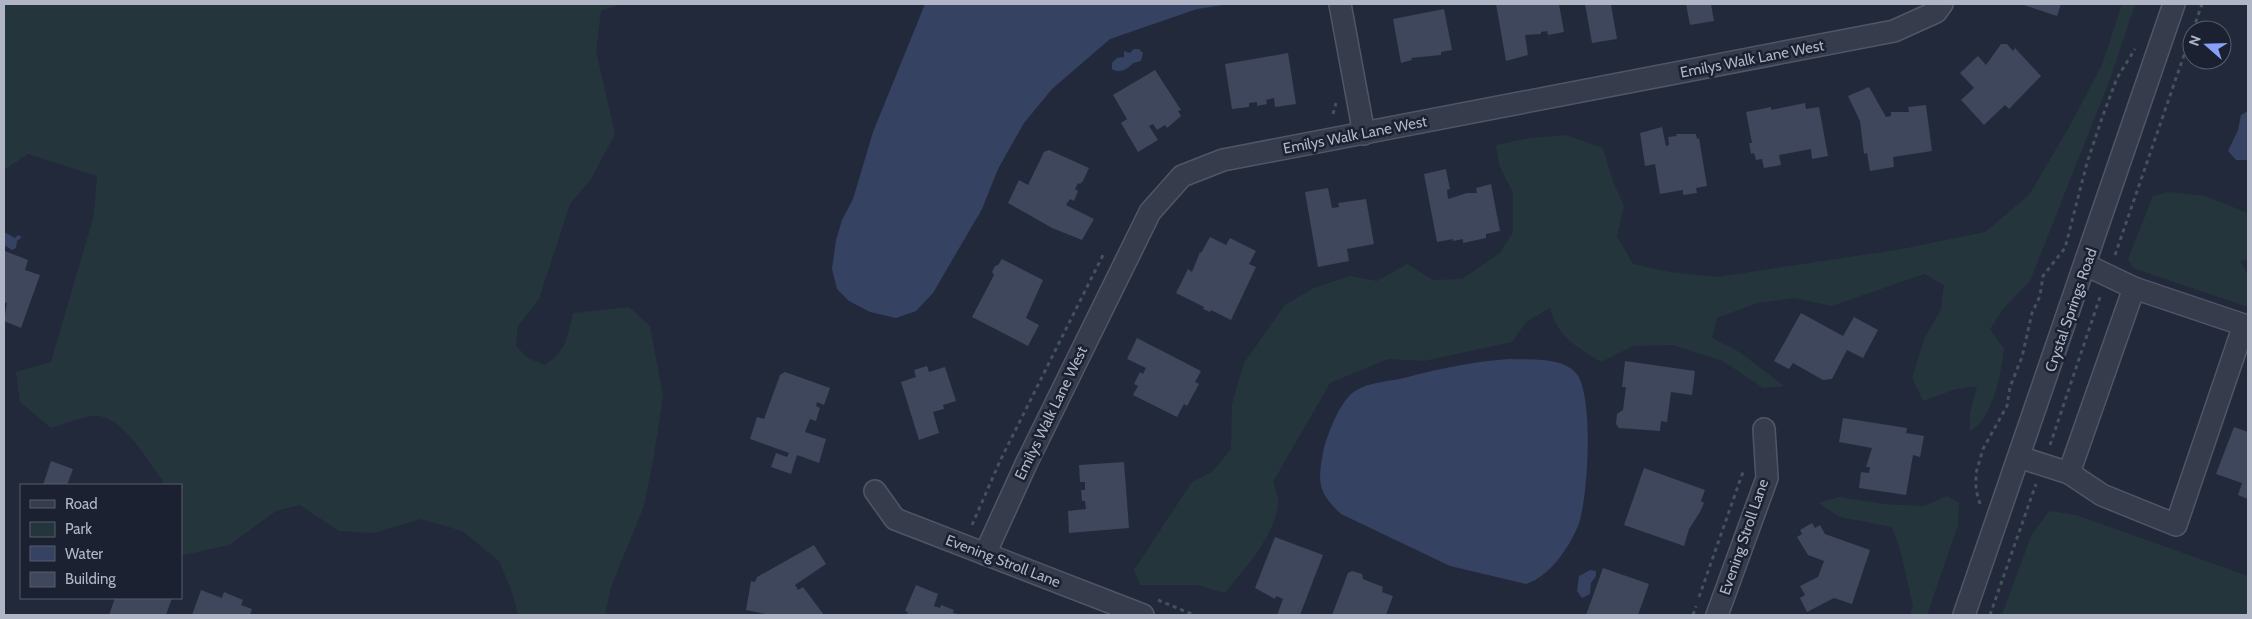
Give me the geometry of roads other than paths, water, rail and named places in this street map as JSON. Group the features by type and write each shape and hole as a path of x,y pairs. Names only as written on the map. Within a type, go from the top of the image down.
{"street":[{"path":"1340,4 1362,125"},
{"name":"Emilys Walk Lane West","path":"985,554 1026,464 1150,212 1182,176 1223,160 1362,125 1894,31 1936,12 1942,4"},
{"name":"Crystal Springs Road","path":"1964,615 2086,265 2174,4"},
{"path":"2019,457 2069,472 2102,495 2176,525 2244,325 2134,288 2086,265"},
{"path":"2069,472 2134,288"},
{"name":"Evening Stroll Lane","path":"1717,615 1767,478 1764,429"},
{"name":"Evening Stroll Lane","path":"875,491 895,519 1143,615"}],"water":[{"path":"925,4 1230,4 1197,9 1110,39 1052,89 1024,123 998,169 982,209 933,293 916,311 896,318 870,312 849,301 837,289 832,269 836,240 842,220 853,199 873,132"},
{"path":"1134,49 1139,49 1143,53 1141,61 1133,63 1123,70 1112,69 1112,63 1117,58 1124,57 1124,51 1130,53"},
{"path":"2248,111 2248,160 2236,160 2228,151 2238,130 2241,115"},
{"path":"4,232 15,238 18,235 22,237 17,241 16,248 12,250 4,245"},
{"path":"1509,359 1544,360 1569,367 1575,372 1581,383 1585,401 1588,447 1582,513 1569,544 1557,561 1543,575 1526,584 1450,566 1341,514 1328,500 1320,480 1323,453 1333,423 1350,395 1362,387 1376,383 1456,366"},
{"path":"1590,570 1596,571 1596,576 1591,583 1590,594 1582,598 1577,591 1579,576"}]}
